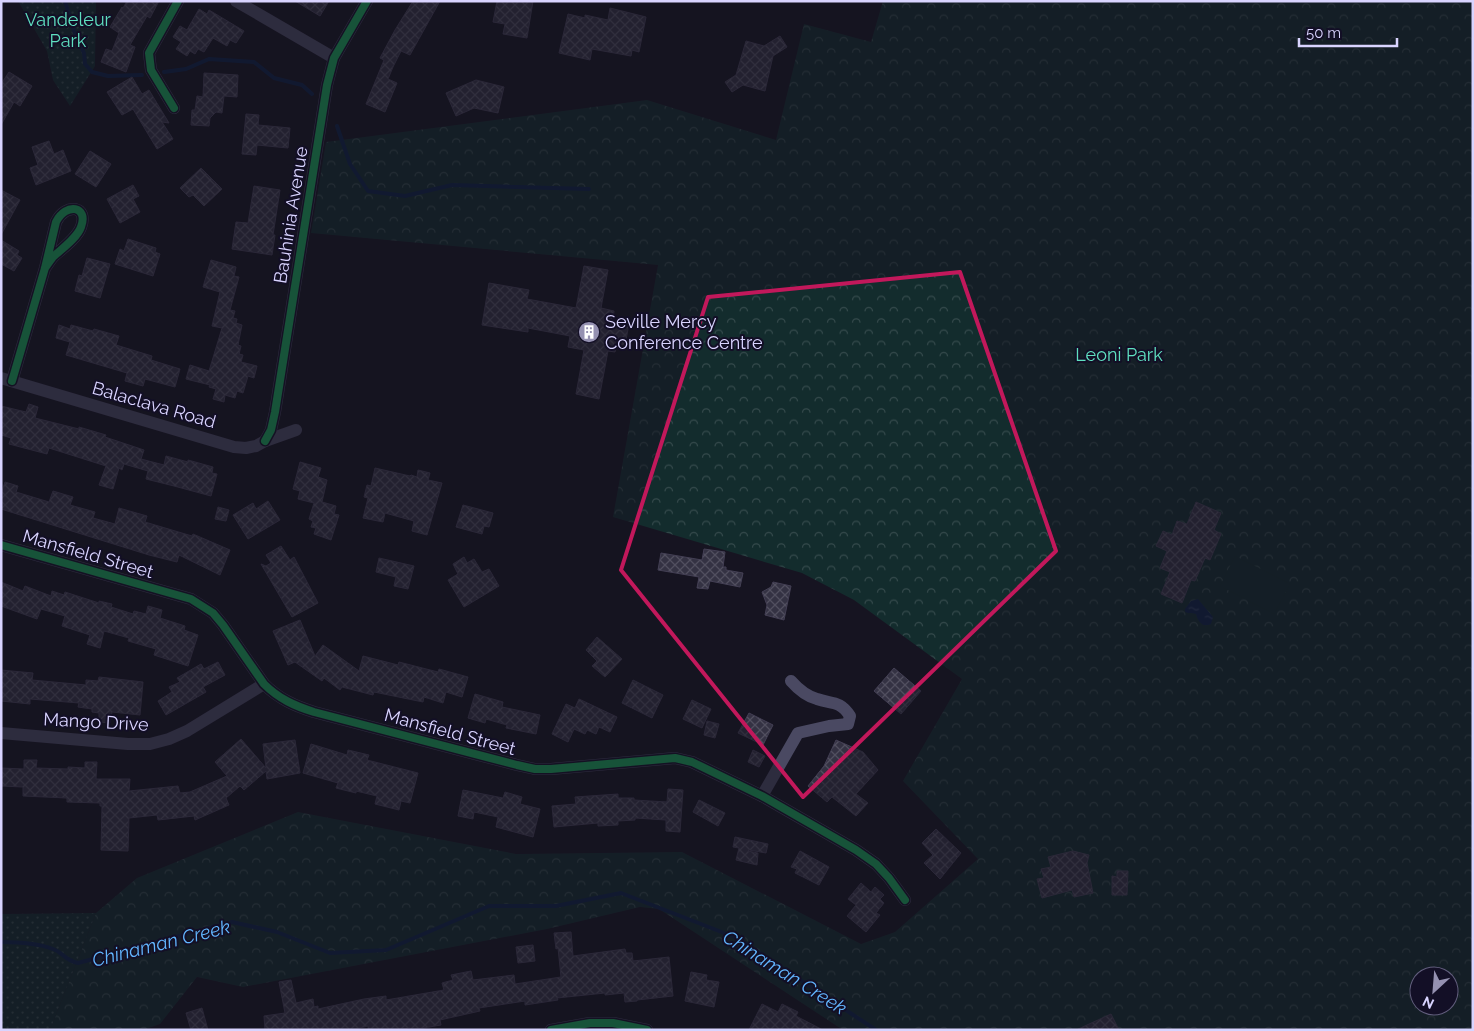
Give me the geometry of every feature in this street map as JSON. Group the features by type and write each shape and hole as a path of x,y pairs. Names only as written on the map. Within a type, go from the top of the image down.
{"street":[{"path":"174,108 151,70 149,53 178,1"},
{"path":"236,1 334,58"},
{"name":"Bauhinia Avenue","path":"265,441 271,430 275,412 327,85 334,58 367,1"},
{"path":"7,380 45,268"},
{"name":"Balaclava Road","path":"7,380 234,447 246,448 256,446 296,430"},
{"name":"Mansfield Street","path":"1,545 191,599 213,613 264,684 272,692 285,701 306,710 517,765 535,768 551,769 675,758 692,762 762,796 856,850 876,864 905,900"},
{"path":"762,796 798,733 848,724 850,716 846,710 834,702 817,699 798,690 791,681"},
{"name":"Mango Drive","path":"1,733 128,744 150,744 187,732 264,684"},
{"path":"551,1030 590,1023 613,1022 647,1030"}],"highlighted area":[{"path":"960,272 1056,551 803,797 621,570 708,297"}],"green space":[{"name":"Vandeleur Park","path":"18,1 96,1 95,66 70,106 53,80 47,51"},
{"name":"Leoni Park","path":"883,1 1473,1 1473,1030 843,1030 659,909 640,907 547,929 243,987 197,977 160,1024 143,1030 50,1030 96,913 137,878 298,812 516,854 682,852 861,944 895,932 978,859 903,781 962,679 854,600 802,573 613,517 658,265 311,233 326,142 647,100 776,140 804,24 871,42"},
{"path":"1235,556 1290,584 1274,614 1220,586"},
{"path":"96,913 50,1030 1,1030 1,914"}],"water":[{"path":"1198,599 1213,617 1211,624 1203,625 1198,620 1196,614 1185,612 1191,601"}],"building":[{"path":"127,1 159,1 150,18 147,16 130,45 135,47 126,72 101,62 106,49 112,51 119,33 110,27"},
{"path":"295,1 329,1 320,16"},
{"path":"413,1 440,1 410,55 401,51 393,67 388,79 397,83 385,112 366,104 384,60 380,58"},
{"path":"497,1 533,1 527,38 503,34 505,24 493,22"},
{"path":"610,8 646,17 639,52 632,50 631,56 592,49 590,60 559,53 568,14 585,18 585,15 608,20"},
{"path":"199,9 207,14 209,10 244,31 236,43 230,40 227,46 213,38 204,52 198,49 195,54 190,51 187,56 176,49 181,42 173,37 180,26 187,30"},
{"path":"780,36 787,47 773,56 765,91 743,85 732,92 725,82 736,75 746,41 764,46"},
{"path":"9,72 32,86 20,106 14,102 1,125 1,84"},
{"path":"204,73 238,75 237,97 224,96 222,113 216,112 210,118 209,126 191,125 192,110 195,110 197,96 203,97"},
{"path":"132,77 142,94 149,90 169,123 162,122 173,139 157,149 133,109 122,115 107,92"},
{"path":"476,80 504,87 498,113 474,108 456,116 446,93"},
{"path":"246,114 259,115 258,125 290,128 288,148 257,145 256,155 242,154"},
{"path":"49,141 54,154 63,150 71,171 36,185 30,168 38,165 32,147"},
{"path":"90,151 111,164 96,187 75,174"},
{"path":"201,168 222,189 204,206 193,195 189,197 180,188"},
{"path":"133,185 139,196 133,199 140,212 120,223 107,199"},
{"path":"254,186 280,190 272,255 232,249 236,222 248,223"},
{"path":"1,190 20,200 1,235"},
{"path":"128,239 156,248 155,252 160,254 153,276 115,264 120,249 124,251"},
{"path":"1,240 19,251 17,255 22,258 14,271 1,264"},
{"path":"87,258 110,264 100,298 75,291 79,275 82,276"},
{"path":"211,260 236,267 234,276 239,277 230,310 235,311 233,318 237,319 236,323 242,325 238,345 241,346 239,354 243,355 241,362 257,366 254,378 248,376 243,393 237,391 235,398 225,395 224,402 213,399 216,389 209,387 210,385 186,379 190,365 209,371 222,328 212,326 220,292 203,287"},
{"name":"Seville Mercy Conference Centre","path":"584,266 608,270 601,308 614,311 613,321 629,324 625,345 617,344 615,352 608,351 599,399 576,394 584,350 568,347 570,336 528,328 528,332 482,325 489,283 529,290 527,299 576,308"},
{"path":"59,325 70,329 71,325 93,331 94,329 119,336 116,345 152,356 151,360 180,369 175,387 145,379 143,386 125,381 127,373 66,355 70,342 56,338"},
{"path":"29,404 38,407 35,418 106,435 105,437 144,450 141,459 164,465 166,456 213,467 212,473 217,474 211,496 146,479 148,471 124,464 122,470 119,468 113,489 99,485 106,466 49,448 47,454 9,444 11,438 1,435 1,406 26,412"},
{"path":"300,462 321,468 318,477 327,480 322,502 336,506 334,514 339,515 331,540 314,534 316,528 311,527 313,521 309,519 314,503 298,499 300,491 293,489"},
{"path":"375,468 417,477 418,470 430,473 428,480 442,483 427,535 412,531 414,521 385,513 383,522 363,518 368,498 364,497 367,485 371,486"},
{"path":"5,482 18,486 16,492 49,502 53,491 73,497 70,505 95,512 93,518 115,524 119,508 147,516 145,522 192,536 193,534 230,550 220,575 179,555 177,562 149,555 1,509 1,494"},
{"path":"268,501 280,520 248,539 233,515 253,503 256,509"},
{"path":"1196,502 1221,513 1214,530 1221,534 1210,560 1205,558 1195,581 1191,580 1182,603 1161,594 1170,572 1160,568 1167,551 1156,546 1163,531 1172,535 1177,521 1187,524"},
{"path":"463,505 493,513 489,527 484,526 482,534 456,527"},
{"path":"218,507 229,510 226,521 215,519"},
{"path":"281,546 290,560 294,557 318,603 292,617 261,564 266,566 271,563 266,555"},
{"path":"704,549 725,552 723,567 726,567 726,570 743,573 740,587 710,581 708,589 697,588 699,577 658,570 661,553 702,560"},
{"path":"464,557 467,563 474,559 482,572 489,569 499,586 464,607 448,580 458,574 453,564"},
{"path":"379,558 414,566 408,589 394,586 396,577 376,572"},
{"path":"1,582 23,591 25,586 51,596 52,591 64,595 65,592 99,603 99,601 112,604 111,607 133,614 134,611 146,614 148,606 162,610 160,618 185,626 184,630 198,635 188,666 154,655 156,649 128,641 129,638 104,631 100,648 87,644 90,635 62,626 65,616 41,609 37,619 1,606"},
{"path":"773,582 791,586 784,620 765,615 767,605 762,592 771,587"},
{"path":"300,620 315,656 323,645 359,671 363,656 398,665 399,662 438,672 439,669 468,677 462,697 446,692 443,703 424,697 423,702 374,692 373,695 342,687 340,690 324,678 322,681 295,662 288,665 273,631"},
{"path":"597,637 622,659 605,677 592,666 597,661 586,650"},
{"path":"218,662 225,675 203,687 206,692 166,715 158,701 172,692 169,687 180,682 177,678 201,664 204,669"},
{"path":"894,668 921,691 901,714 874,691"},
{"path":"1,670 33,673 32,680 86,685 86,680 98,681 99,677 143,682 140,715 112,712 110,723 99,722 99,713 92,712 92,709 78,707 79,703 30,699 30,704 1,701"},
{"path":"633,680 663,695 652,718 622,703"},
{"path":"475,694 503,702 502,707 540,715 536,734 506,728 507,725 486,719 485,723 468,718"},
{"path":"579,699 617,717 610,732 599,727 596,734 587,730 585,734 574,729 568,742 552,734 566,704 575,708"},
{"path":"692,700 711,709 702,728 683,719"},
{"path":"749,713 773,725 763,745 738,733"},
{"path":"707,721 719,724 715,738 704,735"},
{"path":"241,739 266,768 263,744 295,740 300,773 267,779 266,771 244,790 240,786 226,798 229,805 195,820 194,816 158,820 157,815 129,818 128,851 101,850 102,806 100,806 100,803 67,802 67,798 23,796 23,787 1,786 1,768 24,769 24,760 37,760 36,768 85,768 85,762 97,762 96,779 130,779 129,791 178,786 180,793 190,792 227,776 215,762"},
{"path":"836,740 863,752 878,770 856,794 868,803 856,816 832,797 827,802 808,786 824,766"},
{"path":"311,744 347,755 348,750 369,755 367,760 418,773 410,803 401,801 399,810 375,804 377,796 336,788 338,783 303,773"},
{"path":"753,750 765,756 759,767 748,762"},
{"path":"668,789 683,790 680,832 666,831 666,820 635,818 635,820 618,821 618,825 598,826 598,823 554,827 552,806 576,804 575,797 618,794 618,798 667,802"},
{"path":"463,790 503,798 505,792 522,797 520,804 540,809 533,837 496,827 498,817 474,812 473,819 458,816"},
{"path":"699,800 725,813 718,826 693,812"},
{"path":"936,829 961,853 940,879 924,863 933,855 922,843"},
{"path":"735,837 768,844 766,853 748,851 758,853 757,865 736,860 739,848 733,847"},
{"path":"800,851 829,867 819,885 795,873 797,869 791,867"},
{"path":"1073,851 1089,855 1087,863 1093,893 1074,897 1072,890 1042,898 1037,879 1044,878 1041,869 1051,867 1048,857"},
{"path":"1117,871 1128,871 1127,895 1112,895 1112,876 1117,877"},
{"path":"861,883 871,892 875,887 884,895 880,899 884,903 876,913 880,915 866,932 847,916 856,905 848,899"},
{"path":"571,932 573,956 625,949 626,953 632,953 633,961 669,957 673,996 625,1002 624,993 605,995 605,993 557,998 558,1000 525,1005 525,1001 479,1008 480,1011 440,1020 441,1025 412,1030 410,1028 368,1030 368,1026 352,1030 265,1030 264,1016 285,1013 279,982 291,980 296,1003 313,999 314,1007 318,1006 318,1009 364,999 386,996 386,1000 444,990 442,983 453,980 451,975 471,971 473,980 514,975 515,984 561,977 558,948 556,949 554,933"},
{"path":"533,945 535,961 518,963 516,947"},
{"path":"691,972 707,975 706,980 719,982 714,1007 685,1001"},
{"path":"762,1004 778,1012 782,1004 798,1012 796,1016 823,1030 749,1030"},
{"path":"202,1008 208,1030 191,1030 186,1013"},
{"path":"1111,1014 1119,1030 1076,1030"}],"waterway":[{"path":"65,1 74,31 84,53 85,64 92,72 108,76 142,75"},
{"path":"164,72 186,69 209,59 254,62 274,78 302,85 312,94"},
{"path":"337,126 350,164 368,191 405,196 452,185 589,189"},
{"name":"Chinaman Creek","path":"1,942 41,945 57,951 78,963 232,922 277,932 330,953 386,950 489,906 556,906 621,893 737,938 876,1030"}],"cycle path":[{"path":"174,108 151,70 149,53 178,1"},
{"path":"265,441 271,430 275,412 327,85 334,58 367,1"},
{"path":"12,381 45,268 56,222 65,211 70,209 79,211 83,220 79,231 53,257 45,268"},
{"path":"1,545 191,599 213,613 264,684 275,694 314,712 535,769 675,758 692,762 762,796 856,850 876,864 905,900"},
{"path":"551,1030 590,1023 613,1023 647,1030"}],"place":[{"name":"Seville Mercy Conference Centre","path":"589,332"}]}
